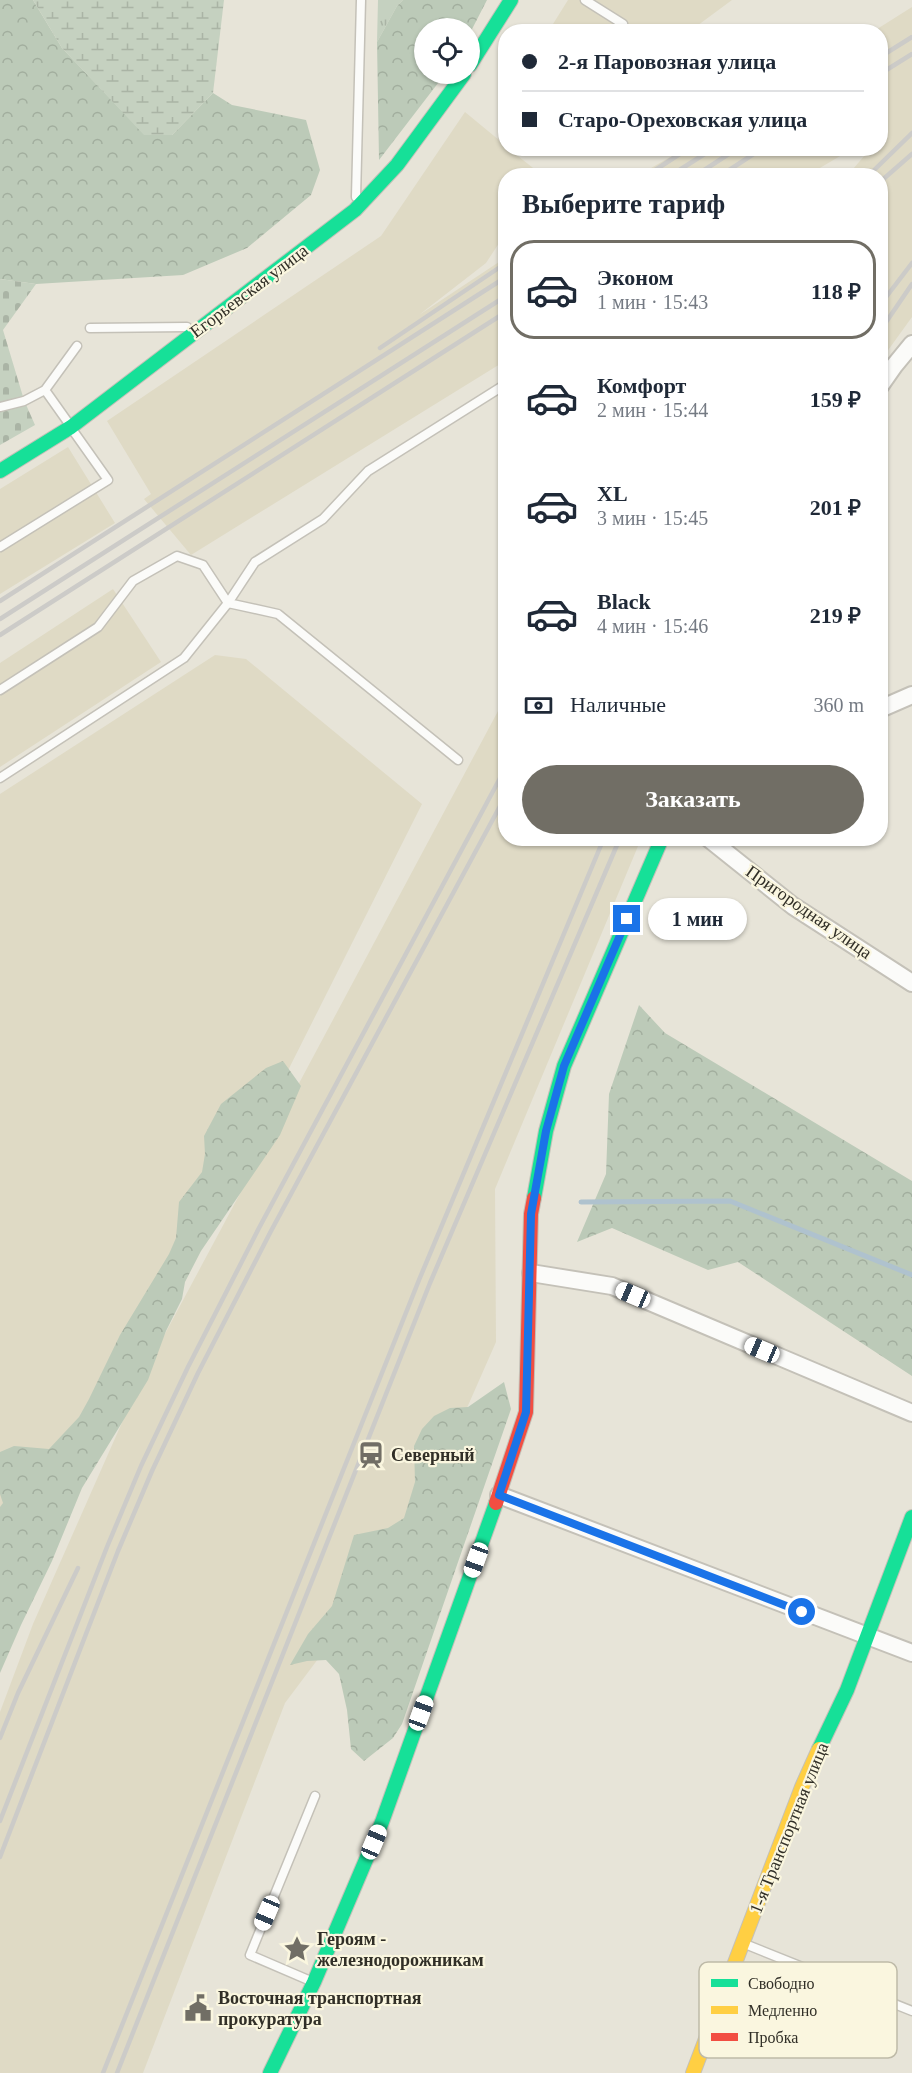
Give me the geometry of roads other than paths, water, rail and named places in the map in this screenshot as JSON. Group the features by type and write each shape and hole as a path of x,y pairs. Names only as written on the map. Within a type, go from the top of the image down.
{"main road":[{"path":"480,49 511,0"},
{"name":"Егорьевская улица","path":"0,471 71,427 355,210 397,165 457,84"},
{"path":"270,2073 314,1982 382,1822 499,1495 526,1412 531,1214 546,1131 564,1066 659,846"},
{"name":"1-я Транспортная улица","path":"737,1962 802,1787 847,1690 912,1517"},
{"name":"1-я Транспортная улица","path":"693,2073 699,2058"}],"street":[{"path":"888,375 912,344"},
{"path":"888,706 912,695"},
{"name":"Пригородная улица","path":"718,846 793,906 912,983"},
{"path":"531,1273 612,1286 912,1413"},
{"path":"499,1495 912,1653"}],"lane":[{"path":"355,210 361,0"},
{"path":"585,0 622,24"},
{"path":"90,328 202,326"},
{"path":"0,407 24,400 45,390 78,346"},
{"path":"0,778 184,658 228,603 255,562 323,519 368,471 498,389"},
{"path":"0,547 108,480 45,390"},
{"path":"0,690 98,627 133,581 177,556 203,565 228,603 278,614 458,760"},
{"path":"314,1982 250,1954 315,1796"},
{"path":"744,1943 791,1962"},
{"path":"897,2005 912,2011"}],"waterway":[{"path":"581,1202 730,1201 912,1275"}],"railway":[{"path":"888,52 912,37"},
{"path":"888,69 912,54"},
{"path":"876,168 912,133"},
{"path":"888,175 912,154"},
{"path":"658,168 677,156"},
{"path":"683,168 701,156"},
{"path":"707,168 726,156"},
{"path":"732,168 751,156"},
{"path":"888,294 912,263"},
{"path":"380,348 498,268"},
{"path":"0,601 498,282"},
{"path":"888,319 912,284"},
{"path":"0,619 498,301"},
{"path":"0,635 498,317"},
{"path":"0,1821 107,1547 141,1466 188,1367 259,1228 498,782"},
{"path":"0,1857 118,1551 198,1373 271,1231 498,810"},
{"path":"103,2073 419,1280 601,846"},
{"path":"117,2073 430,1283 617,846"},
{"path":"0,1738 18,1693 78,1568"}],"place":[{"name":"Северный","path":"371,1455"},
{"name":"Героям - железнодорожникам","path":"297,1949"},
{"name":"Восточная транспортная прокуратура","path":"198,2008"}]}
